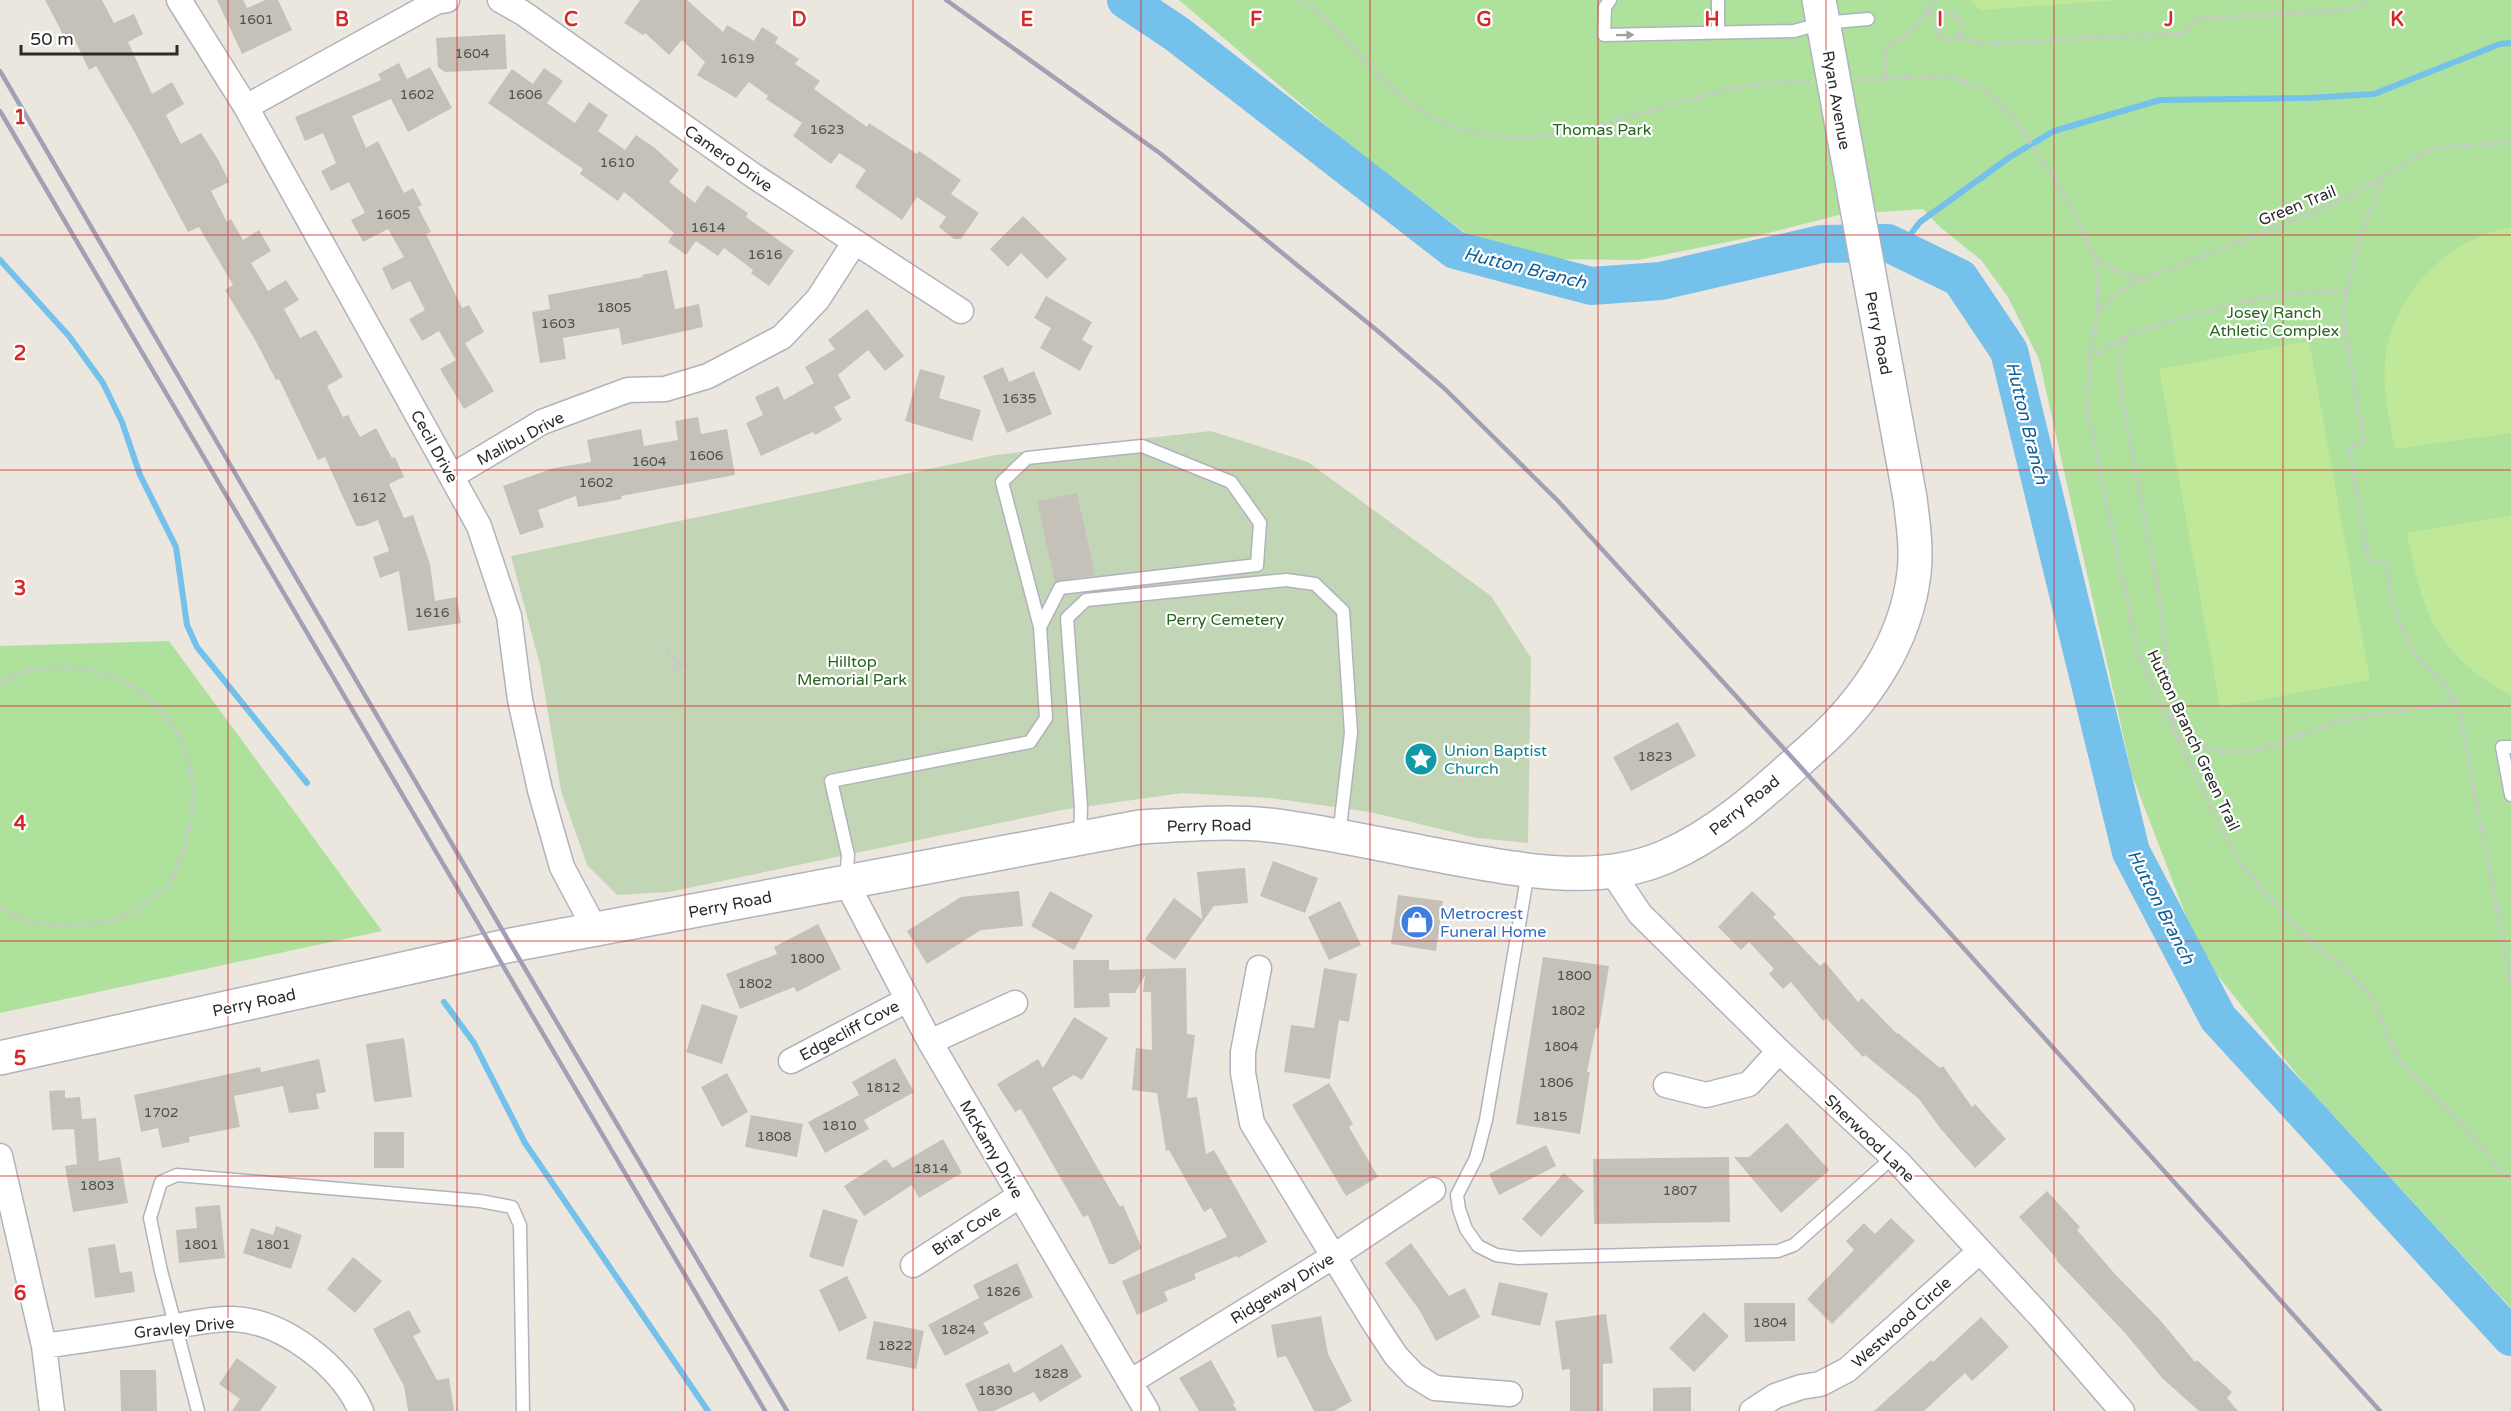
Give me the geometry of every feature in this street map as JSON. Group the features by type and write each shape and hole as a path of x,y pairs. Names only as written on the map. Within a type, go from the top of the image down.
{"street":[{"name":"Cecil Drive","path":"180,0 246,107 479,526 495,568 509,616 520,700 540,790 562,867 595,929"},
{"path":"246,107 436,2 447,0"},
{"name":"Camero Drive","path":"500,0 523,13 754,177 961,311"},
{"name":"Ryan Avenue","path":"1821,11 1854,201"},
{"name":"Perry Road","path":"0,1058 511,945 1140,827 1216,823 1284,827 1528,871 1612,872 1665,858 1707,836 1732,819 1828,735 1860,700 1883,665 1904,621 1914,573 1915,539 1910,498 1854,201"},
{"name":"Malibu Drive","path":"452,476 542,422 628,390 665,389 708,376 782,337 818,299 854,243"},
{"name":"Sherwood Lane","path":"1612,872 1640,914 1779,1051 1893,1157 2040,1316 2122,1411"},
{"name":"McKamy Drive","path":"846,882 930,1042 1144,1410"},
{"path":"1259,968 1243,1052 1243,1073 1252,1123 1396,1356 1414,1376 1435,1388 1510,1394"},
{"name":"Edgecliff Cove","path":"790,1061 907,1000"},
{"path":"930,1042 1014,1003"},
{"path":"1666,1085 1706,1095 1749,1084 1779,1051"},
{"path":"0,1156 44,1346 52,1411"},
{"name":"Ridgeway Drive","path":"1130,1383 1334,1256 1433,1190"},
{"name":"Briar Cove","path":"914,1265 1019,1196"},
{"name":"Westwood Circle","path":"1752,1411 1775,1396 1801,1387 1820,1384 1847,1370 1979,1252"},
{"name":"Gravley Drive","path":"44,1346 234,1319 272,1328 303,1344 327,1365 354,1396 361,1411"}],"lane":[{"path":"1610,0 1605,7 1604,35 1794,31 1821,11 1868,19"},
{"path":"1718,0 1718,32"},
{"path":"846,882 848,855 831,781 1030,742 1046,718 1040,627 1002,482 1027,458 1142,446 1232,482 1260,523 1257,564 1060,588 1040,627"},
{"path":"1080,838 1081,807 1068,618 1086,600 1286,580 1315,584 1343,611 1351,733 1339,837"},
{"path":"2511,747 2502,747 2511,795"},
{"path":"1528,871 1486,1120 1476,1158 1457,1195 1466,1229 1478,1245 1496,1255 1518,1258 1778,1251 1794,1245 1893,1157"},
{"path":"198,1411 161,1271 150,1218 161,1182 177,1175 480,1201 512,1206 520,1225 523,1411"}],"path":[{"path":"1299,0 1318,12 1389,87 1410,104 1442,122 1467,132 1494,137 1523,138 1558,134 1722,91 1766,83 1885,78 1885,49 1916,28 1929,13 1935,0"},
{"path":"1958,37 1962,24 1957,16 1949,13 1938,20 1936,28 1940,36 1946,40 1958,37 1981,44 2185,33 2195,19 2352,10 2369,0"},
{"path":"1924,9 1938,20"},
{"name":"Hutton Branch Green Trail","path":"1885,78 1942,76 1962,80 1980,88 1998,100 2027,138 2064,194 2094,257 2098,279 2098,311 2090,357 2087,411 2138,651 2176,737 2223,833 2242,864 2266,894 2304,934 2355,978 2374,1001 2387,1036 2401,1062 2470,1133 2499,1170 2511,1180"},
{"name":"Green Trail","path":"2098,311 2120,292 2141,280 2317,211 2380,180 2412,159 2438,148 2511,142"},
{"path":"2380,180 2377,194 2363,228 2343,306 2343,319 2364,442 2349,447 2368,560 2386,562 2392,601 2410,647 2453,696 2460,716 2511,983"},
{"path":"2094,257 2112,269 2141,280"},
{"path":"2090,357 2132,333 2196,314 2260,298 2318,291 2348,291"},
{"path":"2124,337 2118,375 2160,603 2176,737 2201,748 2239,752 2266,747 2331,724 2455,702"},
{"path":"667,652 676,660 679,669"},
{"path":"670,668 679,669 692,664"},
{"path":"0,684 7,678 30,670 86,670 112,676 136,689 157,705 177,729 189,760 195,789 192,820 185,847 170,883 145,904 112,921 61,927 14,917 0,908"}],"green space":[{"name":"Josey Ranch Athletic Complex","path":"1179,0 2511,0 2511,1308 2308,1088 2201,955 2132,775 2039,359 2008,297 1981,260 1940,227 1923,209 1839,215 1757,236 1638,260 1548,259 1472,238 1354,149"},
{"path":"1970,0 2121,0 1980,10"},
{"path":"2511,227 2511,433 2395,449 2384,377 2386,353 2401,309 2429,271 2447,255 2489,233"},
{"path":"2309,341 2370,680 2220,707 2159,369"},
{"path":"1211,431 1308,462 1491,596 1531,658 1528,843 1477,838 1370,812 1270,798 1182,793 1062,810 669,892 617,895 587,865 561,791 540,665 511,556 996,455"},
{"path":"2511,515 2511,695 2465,664 2436,629 2419,586 2407,533"},
{"path":"169,641 382,931 0,1013 0,646"}],"building":[{"path":"45,0 102,0 114,23 134,14 143,34 128,42 152,94 172,82 184,104 166,115 181,144 201,133 229,182 211,191 227,222 231,219 243,240 259,230 271,251 251,263 268,291 286,280 299,300 284,309 300,338 316,330 343,377 327,386 343,417 348,415 360,437 376,428 392,458 395,457 404,477 389,484 404,518 413,515 430,564 435,601 457,597 461,623 408,631 399,571 380,578 373,557 389,551 378,520 363,526 356,526 325,457 318,460 279,379 276,380 225,290 233,285 199,227 188,232 96,66 89,70 73,36 66,40"},
{"path":"217,0 243,0 247,8 265,0 278,0 292,30 242,54"},
{"path":"640,0 687,0 723,32 727,25 754,41 762,27 778,37 775,43 799,59 795,64 820,81 814,89 867,127 869,123 917,154 919,151 961,180 951,194 979,213 961,239 954,239 939,227 946,217 917,197 902,220 855,187 866,170 839,153 831,164 793,136 802,123 766,99 768,96 749,82 736,98 697,75 705,62 682,40 669,55 645,33 643,35 624,23"},
{"path":"505,34 507,69 445,72 438,67 436,38"},
{"path":"399,63 407,79 430,67 452,108 408,132 391,99 352,116 366,148 378,141 404,193 413,188 422,205 418,207 431,232 426,234 462,308 469,305 484,332 465,343 494,391 464,409 440,369 456,360 439,331 422,341 409,319 425,310 410,281 392,290 382,268 404,257 388,229 363,242 351,220 365,213 349,182 331,191 321,171 336,163 323,133 305,141 295,117 381,80 378,74"},
{"path":"544,68 563,81 547,103 575,123 589,102 608,115 598,131 625,150 636,135 655,148 679,170 669,182 695,203 707,185 748,213 746,217 794,251 769,286 751,273 753,270 724,248 718,256 696,241 686,255 668,242 674,233 624,192 618,201 580,174 583,169 488,103 512,69 533,84"},
{"path":"1023,216 1067,259 1047,279 1021,253 1008,267 990,249"},
{"path":"667,270 675,309 699,304 703,327 622,345 619,328 563,338 566,359 540,363 532,312 550,309 548,295 643,277 642,275"},
{"path":"1046,296 1092,322 1082,340 1093,346 1080,371 1040,348 1051,328 1034,318"},
{"path":"867,309 904,356 885,371 868,350 838,375 851,398 834,407 842,420 815,435 813,432 761,456 746,423 763,415 755,397 778,386 784,400 814,383 805,367 835,349 828,340"},
{"path":"1003,367 1009,382 1034,371 1052,414 1007,433 983,376"},
{"path":"920,369 945,376 939,398 981,410 972,441 905,421"},
{"path":"698,417 701,434 727,429 735,475 621,496 622,499 578,507 576,496 538,510 544,527 520,535 503,486 554,468 591,462 587,440 641,429 644,446 678,440 675,421"},
{"path":"1077,493 1095,575 1055,582 1037,501"},
{"path":"1678,722 1696,756 1631,791 1613,757"},
{"path":"1273,861 1318,878 1305,913 1260,896"},
{"path":"1245,868 1248,903 1214,906 1175,960 1145,939 1174,898 1202,919 1197,872"},
{"path":"1019,891 1023,926 981,930 927,964 907,931 961,897"},
{"path":"1050,891 1093,915 1074,950 1031,926"},
{"path":"1752,891 1776,914 1773,917 1820,966 1825,962 1858,1002 1862,998 1897,1034 1940,1068 1943,1066 1972,1107 1975,1104 2006,1139 1975,1168 1940,1128 1919,1099 1865,1055 1863,1057 1826,1018 1823,1021 1791,982 1783,989 1769,974 1774,969 1749,942 1741,950 1718,927"},
{"name":"Metrocrest Funeral Home","path":"1398,895 1443,901 1436,951 1391,944"},
{"path":"1340,901 1361,945 1329,960 1308,917"},
{"path":"818,924 841,969 797,992 794,987 740,1009 726,974 777,954 774,947"},
{"path":"1543,957 1609,966 1599,1028 1596,1028 1587,1072 1590,1072 1580,1134 1516,1124"},
{"path":"1073,960 1109,960 1109,970 1186,968 1187,1034 1195,1035 1187,1098 1197,1097 1206,1154 1214,1150 1267,1242 1238,1258 1237,1256 1194,1274 1196,1279 1164,1292 1168,1301 1137,1315 1122,1281 1227,1237 1211,1208 1204,1212 1169,1150 1166,1151 1157,1093 1132,1090 1136,1048 1152,1050 1151,992 1143,992 1145,975 1135,993 1109,993 1110,1007 1074,1008"},
{"path":"1324,968 1357,974 1349,1022 1339,1020 1330,1079 1284,1072 1291,1025 1314,1028"},
{"path":"702,1004 738,1016 722,1064 686,1052"},
{"path":"1074,1017 1108,1038 1082,1080 1074,1075 1052,1088 1120,1207 1123,1205 1142,1248 1114,1264 1109,1264 1088,1215 1083,1217 1021,1109 1015,1112 997,1084 1038,1059 1043,1068"},
{"path":"404,1038 412,1097 374,1102 366,1044"},
{"path":"895,1058 914,1092 864,1120 869,1129 825,1153 808,1122 859,1095 852,1082"},
{"path":"319,1059 326,1092 316,1094 319,1109 289,1113 283,1086 234,1096 240,1127 189,1137 190,1142 162,1148 158,1128 141,1132 134,1095 260,1067 261,1072"},
{"path":"727,1073 748,1112 722,1127 701,1087"},
{"path":"1329,1083 1353,1124 1349,1127 1378,1177 1346,1196 1292,1105"},
{"path":"65,1090 65,1098 80,1097 82,1119 96,1118 99,1161 120,1157 128,1203 73,1212 65,1166 77,1164 74,1129 52,1130 49,1091"},
{"path":"751,1115 803,1124 797,1157 745,1147"},
{"path":"1787,1123 1829,1170 1781,1213 1734,1157 1749,1157"},
{"path":"374,1132 404,1132 404,1168 374,1168"},
{"path":"943,1139 962,1173 919,1198 912,1185 864,1216 844,1186 886,1159 893,1168"},
{"path":"1546,1145 1556,1166 1499,1195 1489,1174"},
{"path":"1729,1157 1730,1222 1594,1224 1593,1159"},
{"path":"1564,1173 1584,1191 1541,1237 1522,1219"},
{"path":"2047,1191 2080,1227 2077,1230 2114,1273 2160,1320 2195,1362 2197,1360 2232,1392 2227,1398 2238,1411 2199,1411 2163,1379 2126,1334 2056,1260 2019,1217"},
{"path":"220,1205 225,1258 179,1263 176,1230 197,1228 195,1207"},
{"path":"823,1209 858,1220 843,1267 809,1257"},
{"path":"1891,1218 1915,1241 1832,1324 1807,1299 1854,1250 1846,1241 1864,1223 1875,1234"},
{"path":"276,1226 302,1235 291,1269 243,1253 251,1228 273,1235"},
{"path":"1411,1243 1449,1296 1465,1288 1480,1317 1436,1341 1420,1311 1385,1263"},
{"path":"115,1244 120,1273 132,1271 135,1292 95,1298 88,1248"},
{"path":"353,1257 382,1281 355,1313 327,1289"},
{"path":"1017,1263 1033,1297 983,1323 989,1333 945,1356 928,1325 979,1298 973,1285"},
{"path":"847,1276 867,1318 839,1332 819,1290"},
{"path":"1499,1282 1548,1293 1540,1326 1491,1315"},
{"path":"1744,1303 1795,1303 1795,1341 1745,1342"},
{"path":"409,1310 421,1332 413,1336 437,1380 449,1378 454,1411 408,1411 404,1386 373,1329"},
{"path":"1704,1312 1729,1336 1694,1372 1669,1348"},
{"path":"1606,1314 1613,1363 1603,1364 1603,1411 1570,1411 1570,1369 1562,1370 1555,1321"},
{"path":"1321,1316 1328,1354 1352,1401 1334,1411 1314,1411 1286,1356 1277,1358 1271,1325"},
{"path":"1981,1317 2009,1347 1972,1381 1965,1373 1924,1411 1874,1411 1931,1360 1933,1362"},
{"path":"874,1321 924,1331 916,1369 866,1359"},
{"path":"1062,1344 1082,1377 1040,1402 1034,1392 994,1411 978,1411 965,1384 1009,1363 1014,1373"},
{"path":"237,1358 277,1387 260,1411 232,1411 240,1399 219,1384"},
{"path":"1211,1360 1235,1403 1233,1404 1237,1411 1199,1411 1179,1378"},
{"path":"120,1370 156,1370 157,1411 121,1411"},
{"path":"1691,1387 1691,1411 1653,1411 1653,1388"}],"waterway":[{"name":"Hutton Branch","path":"1126,0 1177,34 1455,250 1591,286 1661,281 1821,244 1888,243 1960,278 2009,351 2131,852 2218,1018 2511,1337"},
{"path":"1899,249 1920,222 2010,157 2054,131 2160,100 2309,98 2374,94 2500,44 2511,43"},
{"path":"0,260 69,336 103,383 122,422 140,475 176,547 187,625 197,647 307,783"},
{"path":"444,1002 474,1043 525,1143 708,1411"}],"railway":[{"path":"946,0 1161,154 1379,332 1445,389 1558,501 2380,1411"},
{"path":"0,71 511,945 787,1411"},
{"path":"0,111 765,1411"}],"place":[{"name":"Union Baptist Church","path":"1421,759"},
{"name":"Metrocrest Funeral Home","path":"1417,922"}],"park label":[{"name":"Thomas Park","path":"1602,129"},
{"name":"Perry Cemetery","path":"1225,619"},
{"name":"Hilltop Memorial Park","path":"852,670"}]}
